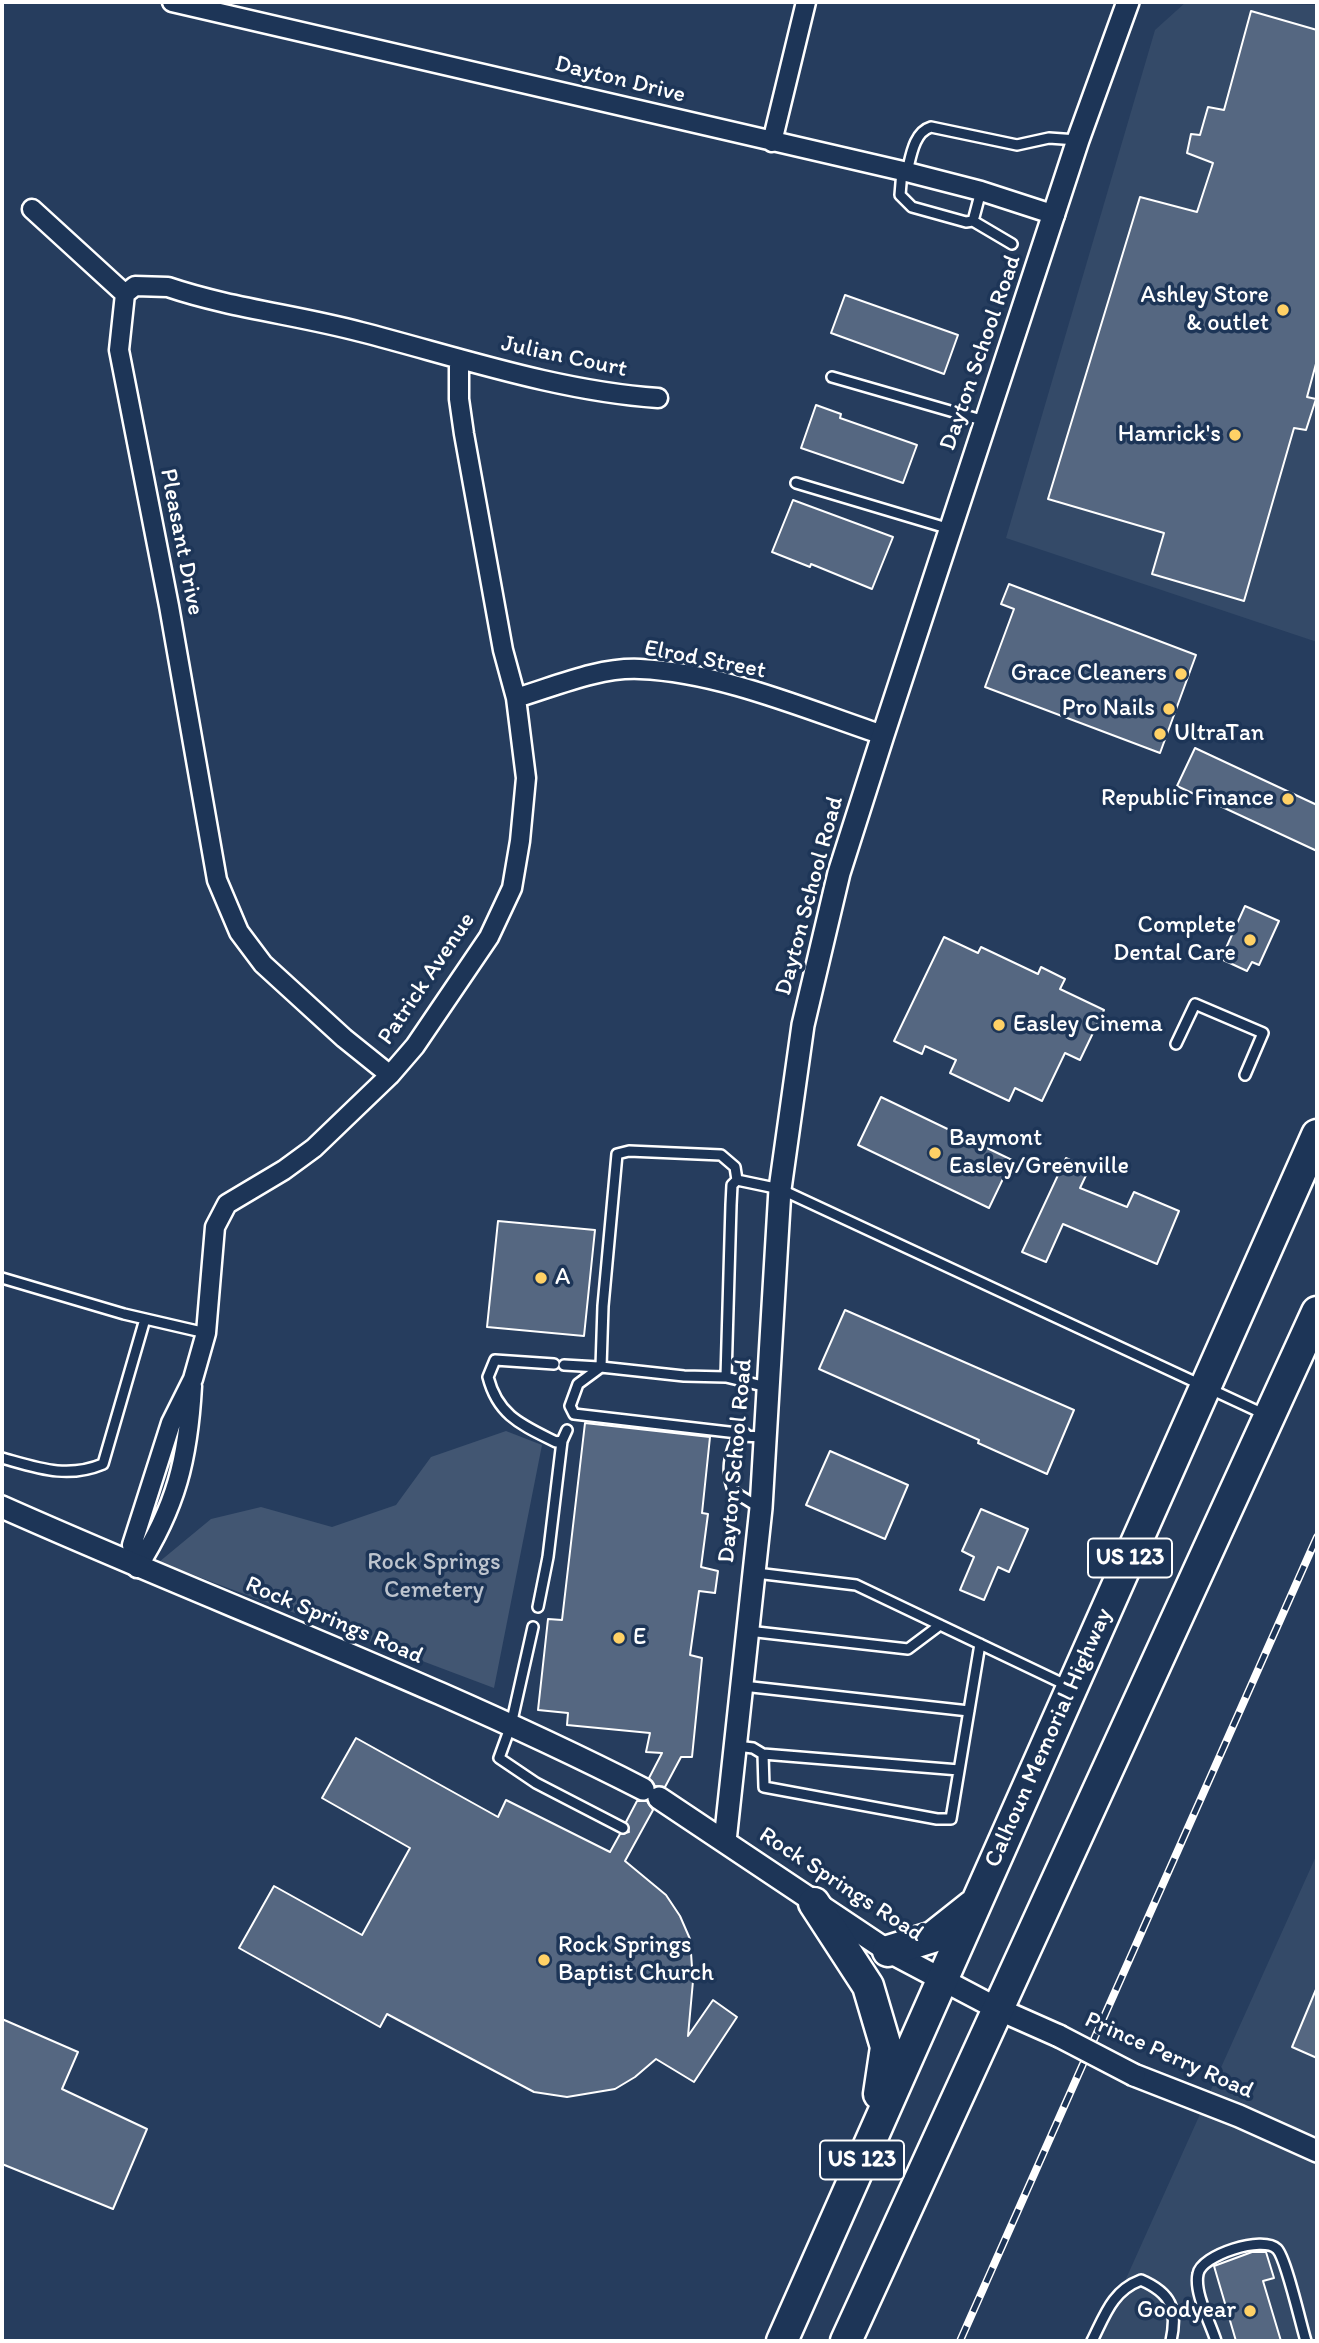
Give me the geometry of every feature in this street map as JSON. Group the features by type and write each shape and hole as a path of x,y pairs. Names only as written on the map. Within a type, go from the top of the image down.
{"highway":[{"name":"Calhoun Memorial Highway","path":"782,2341 941,1979 1208,1387 1317,1135"},
{"name":"US 123","path":"846,2341 1317,1312"},
{"path":"814,1903 869,1986 886,2047 874,2133"},
{"path":"888,1951 933,1937 975,1904"}],"street":[{"name":"Dayton Drive","path":"172,2 905,171 981,191 1055,215"},
{"path":"772,142 806,2"},
{"name":"Dayton School Road","path":"725,1841 761,1508 756,1436 768,1387 780,1189 803,1025 839,873 1078,140 1128,2"},
{"path":"32,209 125,294 135,286 167,287 358,331 459,360"},
{"name":"Pleasant Drive","path":"125,294 119,350 169,606 217,880 239,932 263,964 344,1038 390,1075"},
{"name":"Julian Court","path":"459,360 586,388 658,398"},
{"name":"Patrick Avenue","path":"137,1568 169,1515 189,1437 193,1380 206,1333 215,1227 227,1204 284,1170 314,1148 390,1075 415,1046 489,937 512,888 526,778 516,698 498,627 464,434 459,399 459,360"},
{"name":"Elrod Street","path":"516,698 604,672 640,668 723,684 883,735"},
{"name":"Patrick Avenue","path":"137,1568 132,1545 171,1423 193,1380"},
{"name":"Rock Springs Road","path":"2,1507 137,1568 332,1647 511,1724 651,1793 888,1951 998,2010"},
{"name":"Prince Perry Road","path":"998,2010 1059,2036 1134,2075 1240,2116 1317,2151"}],"lane":[{"path":"1012,244 973,221 912,207 900,195 905,171 919,135 924,129 932,127 1017,145 1049,138 1078,140"},
{"path":"973,221 981,191"},
{"path":"832,377 985,421"},
{"path":"796,483 950,529"},
{"path":"1176,1044 1195,1003 1263,1033 1245,1074"},
{"path":"601,1367 603,1306 617,1154 629,1151 721,1156 735,1167 737,1180"},
{"path":"737,1180 780,1189 1270,1417"},
{"path":"726,1377 730,1219 732,1185 737,1180"},
{"path":"2,1278 206,1333"},
{"path":"2,1458 41,1469 83,1472 103,1464 145,1318"},
{"path":"559,1441 504,1412 497,1404 488,1377 495,1360 726,1377 768,1387"},
{"path":"538,1607 548,1557 559,1441 571,1422 570,1406 578,1384 601,1367"},
{"path":"571,1422 756,1436"},
{"path":"756,1436 737,1439 731,1455 731,1486 738,1496 761,1508"},
{"path":"754,1573 856,1585 1072,1688"},
{"path":"748,1631 908,1649 940,1625"},
{"path":"533,1627 511,1724 499,1758 536,1783 623,1828"},
{"path":"763,1754 764,1787 937,1819 951,1819 980,1644"},
{"path":"743,1686 969,1711"},
{"path":"737,1746 753,1748 763,1754 959,1770"},
{"path":"1216,2341 1198,2283 1198,2272 1209,2258 1259,2243 1269,2243 1280,2253 1306,2341"},
{"path":"1092,2341 1113,2299 1125,2286 1141,2280 1161,2289 1175,2316 1171,2341"}],"shaded area":[{"path":"1186,2 1317,5 1317,642 1006,538 1155,30"},
{"path":"1317,1854 1317,2341 1098,2341"}],"green space":[{"name":"Rock Springs Cemetery","path":"506,1431 542,1445 494,1688 159,1562 211,1519 261,1507 332,1527 396,1505 431,1457"}],"building":[{"path":"1251,11 1317,30 1317,360 1307,397 1316,399 1306,430 1294,428 1244,601 1152,574 1164,533 1048,499 1140,197 1197,212 1213,163 1187,153 1191,134 1200,135 1208,107 1224,110"},
{"path":"845,295 958,335 944,374 831,333"},
{"path":"816,405 841,414 840,418 917,445 903,483 801,448"},
{"path":"793,500 893,537 872,589 811,564 810,567 772,552"},
{"path":"1009,584 1196,655 1160,753 985,687 1014,609 1001,604"},
{"path":"1195,748 1317,805 1317,851 1177,786"},
{"name":"Complete Dental Care","path":"1245,906 1279,921 1259,965 1252,962 1247,971 1221,959"},
{"name":"Easley Cinema","path":"944,937 978,953 981,947 1038,974 1041,967 1065,979 1060,989 1104,1010 1080,1060 1065,1053 1042,1101 1015,1088 1009,1101 950,1073 956,1060 925,1046 922,1054 894,1041"},
{"name":"Baymont Easley/Greenville","path":"881,1097 1012,1160 989,1208 858,1145"},
{"path":"1066,1158 1089,1169 1080,1188 1127,1207 1134,1192 1179,1211 1157,1264 1063,1224 1046,1262 1022,1252"},
{"name":"A","path":"498,1221 595,1230 584,1336 487,1327"},
{"path":"845,1310 1074,1410 1047,1474 978,1443 979,1440 819,1369"},
{"name":"E","path":"585,1423 710,1437 702,1513 708,1514 701,1567 718,1571 715,1593 699,1591 690,1655 702,1658 692,1757 681,1757 665,1787 655,1786 649,1778 662,1753 646,1752 650,1733 567,1725 568,1713 538,1710 548,1619 562,1620"},
{"path":"830,1451 908,1485 885,1539 806,1505"},
{"path":"981,1509 1028,1529 1009,1572 998,1567 984,1600 960,1590 974,1557 962,1551"},
{"path":"356,1738 498,1817 506,1800 610,1852 620,1834 629,1832 626,1822 637,1801 647,1801 653,1810 625,1861 666,1895 680,1916 690,1939 693,1981 688,2036 713,2000 737,2017 694,2082 656,2059 635,2077 615,2089 567,2097 534,2092 387,2014 380,2027 239,1948 274,1886 362,1935 410,1848 322,1798"},
{"path":"1317,1987 1317,2058 1292,2047"},
{"path":"2,2019 78,2052 62,2089 147,2129 113,2209 2,2164"},
{"name":"Goodyear","path":"1252,2252 1266,2252 1274,2278 1263,2281 1281,2341 1236,2341 1214,2266"}],"railway":[{"path":"960,2341 1317,1537"}],"place":[{"name":"Ashley Store & outlet","path":"1283,310"},
{"name":"Hamrick's","path":"1235,435"},
{"name":"Grace Cleaners","path":"1181,674"},
{"name":"Pro Nails","path":"1169,709"},
{"name":"UltraTan","path":"1160,734"},
{"name":"Republic Finance","path":"1288,799"},
{"name":"Complete Dental Care","path":"1250,940"},
{"name":"Easley Cinema","path":"999,1025"},
{"name":"Baymont Easley/Greenville","path":"935,1153"},
{"name":"A","path":"541,1278"},
{"name":"E","path":"619,1638"},
{"name":"Rock Springs Baptist Church","path":"544,1960"},
{"name":"Goodyear","path":"1250,2311"}]}
